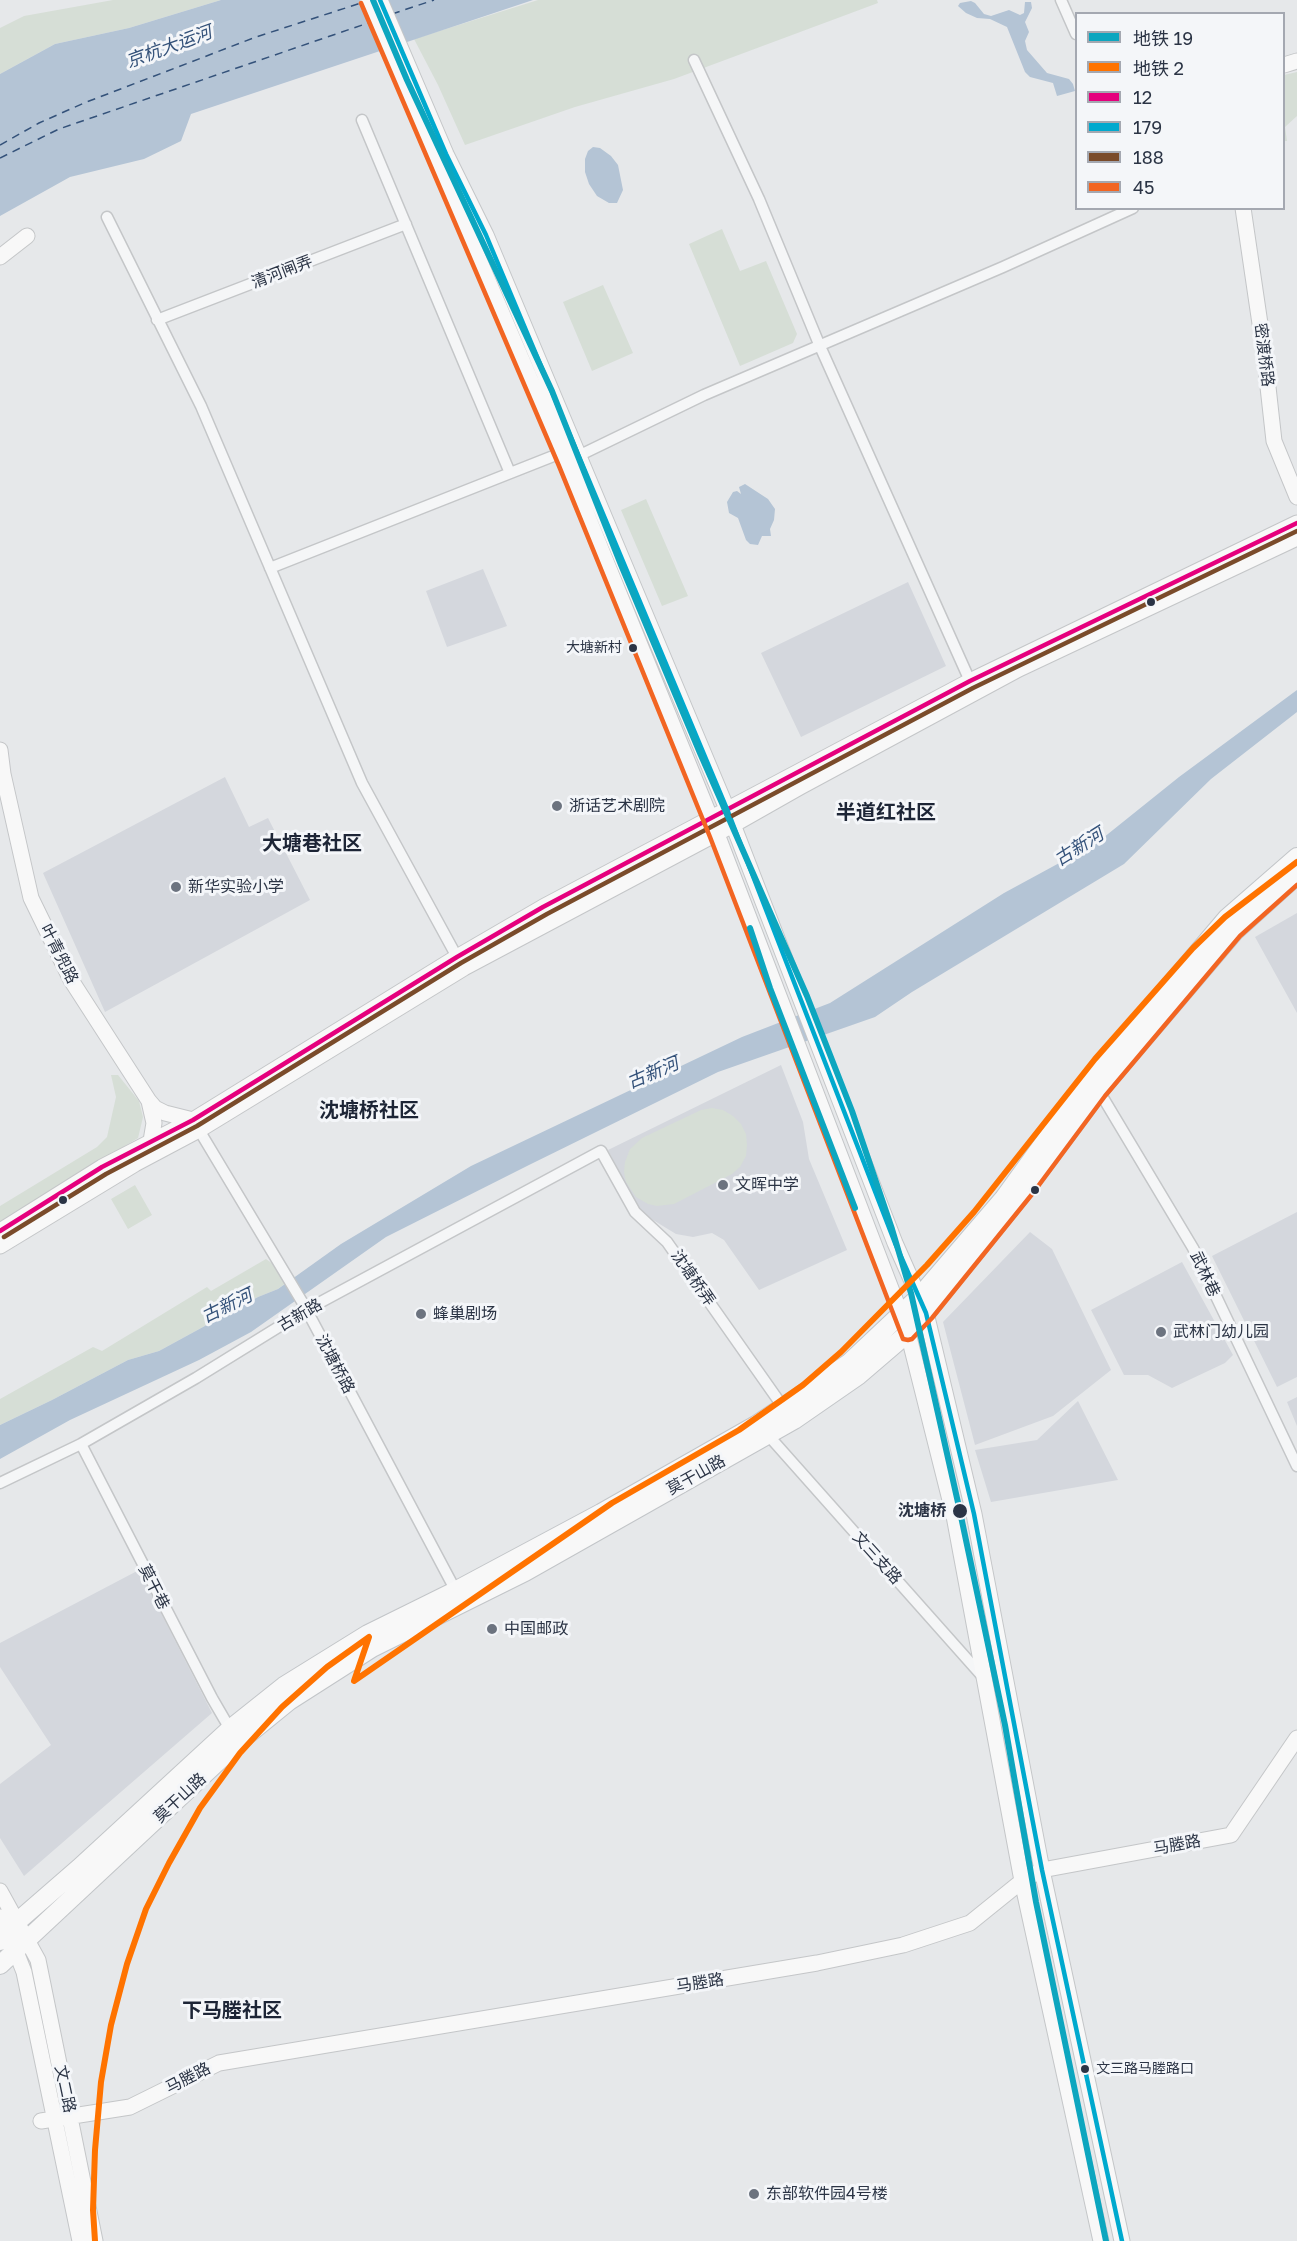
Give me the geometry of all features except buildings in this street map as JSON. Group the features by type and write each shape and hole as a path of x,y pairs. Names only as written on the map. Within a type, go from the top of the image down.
{"main road":[{"path":"368,0 440,156 569,457 727,809 895,1243 920,1296 974,1514 1042,1870 1122,2241"},
{"path":"380,0 440,156"},
{"name":"密渡桥路","path":"1243,210 1264,351 1274,441 1297,497"},
{"path":"0,257 27,236"},
{"path":"569,457 788,1016 908,1333 954,1516 1022,1881 1101,2241"},
{"path":"0,1246 135,1164 457,957 543,906 970,681 1297,523"},
{"path":"0,1231 102,1167 151,1141 196,1125 464,968 717,834 1019,669 1297,538"},
{"name":"叶青兜路","path":"0,750 2,774 31,898 71,980 149,1101 154,1123 151,1141"},
{"name":"莫干山路","path":"11,1934 86,1887 241,1740 289,1701 372,1648 783,1407 849,1363 920,1296 1004,1198 1088,1082 1227,918 1297,857"},
{"name":"莫干山路","path":"0,1965 11,1934 230,1728 284,1686 368,1634 525,1572 794,1420 859,1375 908,1333 926,1314 1027,1188 1099,1091 1235,931 1297,875"},
{"path":"149,1101 155,1108 196,1125"},
{"name":"马塍路","path":"56,2119 130,2108 219,2063 817,1963 903,1945 970,1923 1022,1881 1042,1870 1231,1835 1297,1738"},
{"name":"文二路","path":"0,1891 11,1934 38,1960 56,2119 80,2241"},
{"name":"文二路","path":"56,2119 95,2241"}],"street":[{"path":"1061,0 1075,30"},
{"path":"694,60 759,199 819,344 970,681"},
{"path":"362,120 510,473"},
{"path":"270,568 510,473 569,457 819,344 1003,267 1129,210"},
{"path":"107,217 201,406 362,783 457,957"},
{"name":"清河闸弄","path":"157,320 406,224"},
{"name":"武林巷","path":"1099,1091 1193,1248 1297,1466"},
{"name":"沈塘桥路","path":"196,1125 305,1308 459,1597"},
{"name":"古新路","path":"0,1483 81,1444 196,1378 305,1308 601,1151"},
{"name":"沈塘桥弄","path":"601,1151 635,1212 667,1242 783,1407"},
{"name":"文三支路","path":"768,1435 986,1680"},
{"name":"莫干巷","path":"81,1444 212,1698 230,1728"}],"shaded area":[{"path":"113,0 221,0 129,28 55,44 0,74 0,28 24,16"},
{"path":"538,0 877,0 878,3 674,79 575,107 465,145 414,39"},
{"path":"1297,72 1297,116 1285,127 1285,75"},
{"path":"722,229 740,271 766,261 797,334 793,343 740,366 689,244"},
{"path":"603,285 633,353 592,371 563,302"},
{"path":"646,499 688,596 662,606 621,510"},
{"path":"483,569 507,626 447,647 426,591"},
{"path":"908,582 946,666 801,737 761,653"},
{"name":"新华实验小学","path":"225,777 249,827 268,818 310,900 105,1012 43,873"},
{"path":"1297,913 1297,1013 1255,937"},
{"name":"文晖中学","path":"781,1065 803,1122 809,1159 847,1250 759,1290 724,1240 712,1233 693,1237 676,1234 640,1212 608,1150"},
{"path":"111,1075 118,1075 139,1101 143,1117 138,1138 0,1222 0,1206 97,1147 107,1137 116,1097"},
{"path":"712,1108 723,1110 733,1116 741,1124 746,1134 746,1156 740,1167 732,1174 674,1204 657,1206 636,1197 626,1182 624,1172 630,1149 642,1138 701,1110"},
{"path":"135,1185 152,1215 128,1229 111,1199"},
{"path":"1297,1212 1297,1377 1277,1387 1212,1256"},
{"path":"1030,1232 1052,1249 1111,1370 1053,1416 975,1445 943,1322"},
{"path":"266,1259 277,1267 286,1283 278,1289 258,1297 159,1351 128,1360 0,1425 0,1399 93,1347 102,1351 207,1287 211,1291"},
{"name":"武林门幼儿园","path":"1182,1262 1233,1355 1225,1363 1172,1388 1148,1375 1124,1375 1091,1310"},
{"path":"1297,1397 1297,1426 1287,1402"},
{"path":"1078,1401 1118,1480 991,1502 975,1450 1037,1440"},
{"path":"139,1570 212,1713 24,1876 0,1838 0,1784 51,1745 0,1667 0,1643"}],"water":[{"name":"京杭大运河","path":"221,0 533,0 191,114 181,141 144,159 70,177 0,216 0,74 55,44 129,28"},
{"path":"971,1 984,14 991,16 1009,10 1020,15 1024,13 1025,2 1031,2 1032,8 1025,22 1029,32 1025,41 1027,50 1047,73 1069,79 1075,91 1057,96 1053,83 1030,77 1025,72 1007,27 990,19 977,18 958,6 960,3"},
{"path":"593,147 600,148 618,165 623,190 617,203 609,203 597,196 589,184 585,172 585,159 588,151"},
{"path":"745,484 768,499 775,509 770,529 771,536 762,536 758,545 750,544 746,540 738,518 729,513 727,502 733,492 737,491 741,494 739,487"},
{"path":"1297,690 1297,712 1211,779 1124,864 912,992 875,1017 718,1072 386,1237 251,1332 199,1360 70,1420 0,1459 0,1425 128,1360 159,1351 258,1297 278,1289 341,1244 471,1166 742,1037 830,1003 1004,893 1098,842 1179,777"}],"ferry route":[{"path":"392,14 434,0"},
{"path":"0,145 39,123 84,103 256,37 361,3"},
{"path":"0,158 59,129 371,22"}],"metro line":[{"name":"19","path":"373,0 407,80 552,391 621,565 700,753 807,996 852,1111 892,1229 911,1293 959,1507 1005,1725 1036,1902 1106,2241"},
{"name":"2","path":"95,2241 93,2210 95,2150 101,2082 111,2025 127,1964 146,1909 169,1863 200,1808 240,1753 282,1707 327,1667 369,1637 354,1681 612,1503 739,1430 803,1385 841,1352 927,1265 974,1212 1095,1059 1193,948 1225,917 1297,862"},
{"name":"19","path":"750,928 770,988 855,1208"}],"transit line":[{"name":"179","path":"380,0 446,154 486,235 727,809 895,1243 926,1313 974,1514 1042,1870 1122,2241"},
{"name":"45","path":"361,3 559,466 710,837 903,1339 912,1339 932,1318 1033,1193 1105,1096 1240,936 1297,885"},
{"name":"12","path":"0,1231 102,1167 193,1120 457,957 543,907 970,681 1297,523"},
{"name":"188","path":"4,1237 106,1174 197,1126 461,963 547,914 973,688 1297,531"}],"place":[{"name":"大塘新村","path":"633,648"},
{"name":"浙话艺术剧院","path":"557,806"},
{"name":"新华实验小学","path":"176,887"},
{"name":"文晖中学","path":"723,1185"},
{"name":"蜂巢剧场","path":"421,1314"},
{"name":"武林门幼儿园","path":"1161,1332"},
{"name":"沈塘桥","path":"960,1511"},
{"name":"中国邮政","path":"492,1629"},
{"name":"文三路马塍路口","path":"1085,2069"},
{"name":"东部软件园4号楼","path":"754,2194"}],"district":[{"name":"半道红社区","path":"886,813"},
{"name":"大塘巷社区","path":"312,844"},
{"name":"沈塘桥社区","path":"369,1111"},
{"name":"下马塍社区","path":"232,2011"}],"water label":[{"name":"古新河","path":"1079,847"},
{"name":"古新河","path":"653,1073"},
{"name":"古新河","path":"227,1306"}]}
